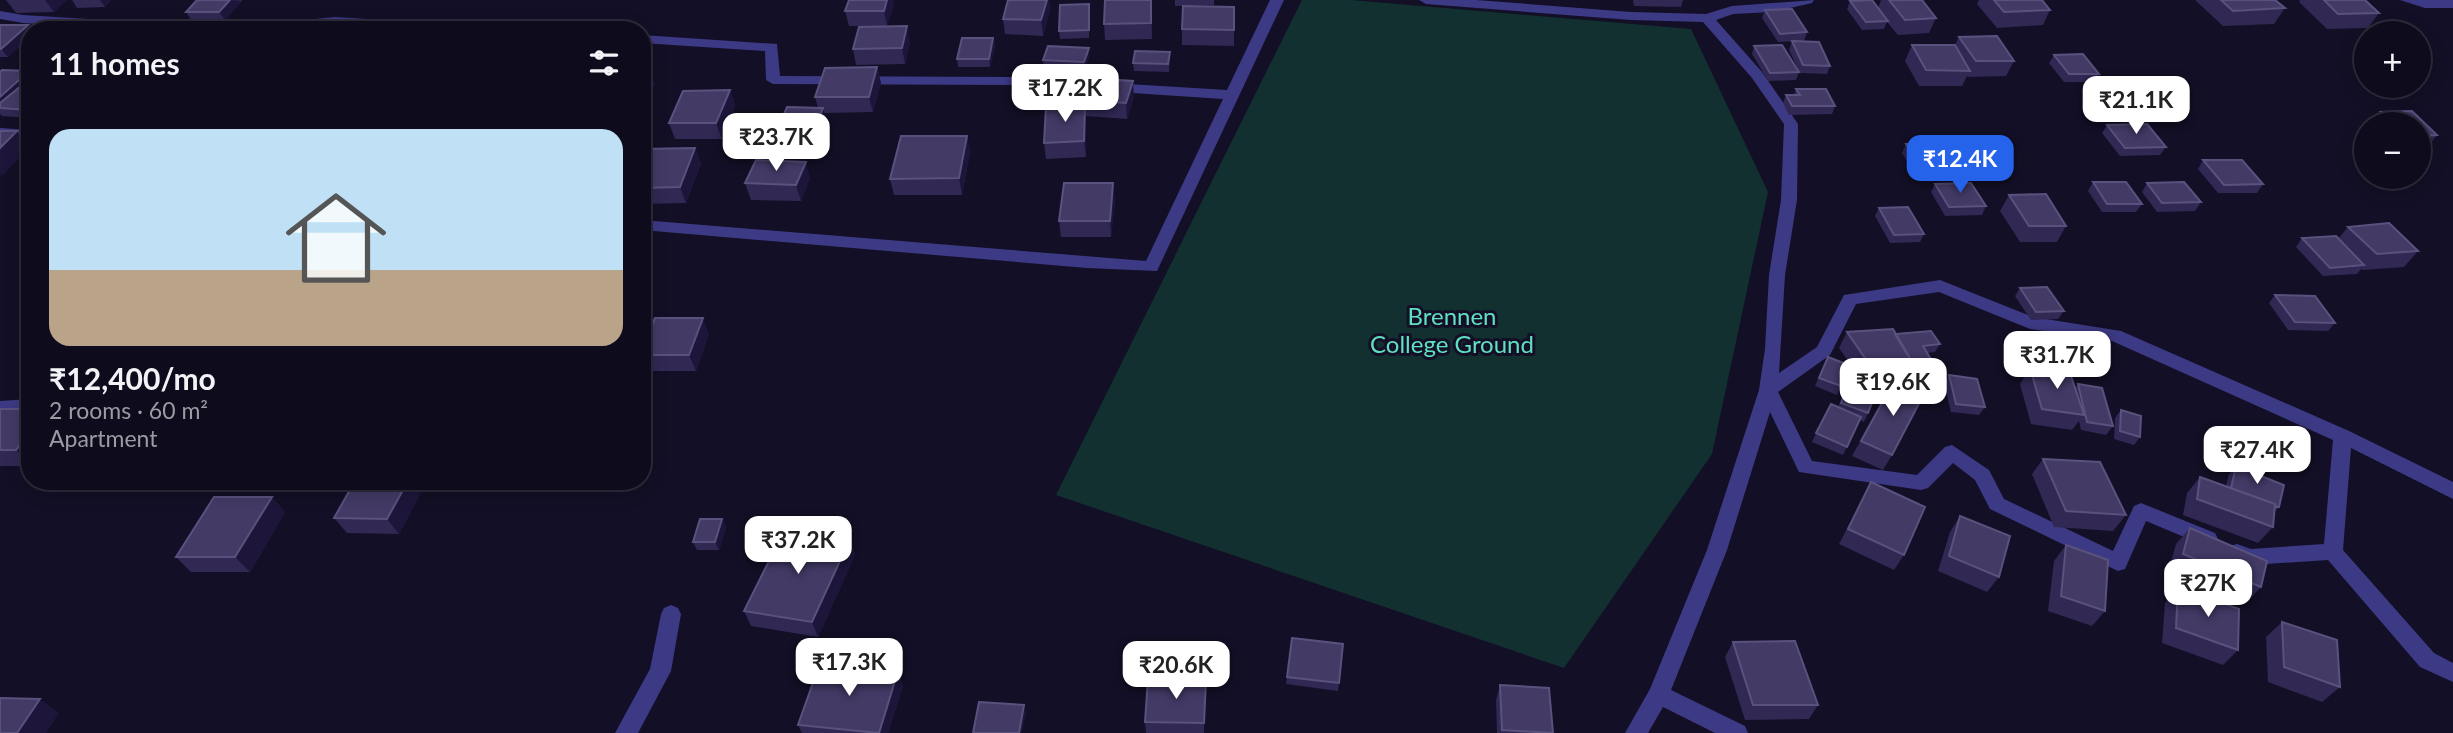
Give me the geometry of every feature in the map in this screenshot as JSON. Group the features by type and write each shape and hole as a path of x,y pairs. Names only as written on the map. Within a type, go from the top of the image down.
{"street":[{"path":"651,225 759,231 1042,261 1151,267 1277,0"},
{"path":"1426,0 1631,16 1707,18 1732,9 1772,8 1807,0"},
{"path":"2407,0 2425,4 2453,4"},
{"path":"0,15 55,21"},
{"path":"1636,733 1660,694 1717,550 1768,390 1774,349 1777,275 1789,200 1791,124 1757,75 1707,18"},
{"path":"651,40 772,47 773,80 1011,82 1232,95"},
{"path":"0,132 21,134"},
{"path":"1768,390 1824,351 1850,299 1940,286 2030,323 2115,335 2343,436 2453,491"},
{"path":"1768,390 1806,467 1921,483 1952,452 1982,475 1997,504 2118,563 2141,511 2251,557 2333,552"},
{"path":"0,408 21,407"},
{"path":"2343,436 2333,552 2427,660 2453,673"},
{"path":"626,733 660,671 671,614"},
{"path":"1660,694 1737,733"}],"green space":[{"name":"Brennen College Ground","path":"1302,0 1351,0 1691,29 1768,192 1712,454 1564,668 1056,495"}],"building":[{"path":"197,0 230,0 219,12 186,12"},
{"path":"849,0 887,0 884,11 845,11"},
{"path":"1008,0 1047,0 1041,20 1003,19"},
{"path":"1105,0 1151,0 1151,23 1104,24"},
{"path":"1872,0 1888,21 1866,22 1850,1"},
{"path":"1889,0 1922,0 1936,18 1905,20"},
{"path":"1994,0 2042,0 2050,10 2004,12"},
{"path":"2221,0 2275,0 2285,8 2233,11"},
{"path":"2324,0 2365,0 2379,13 2338,14"},
{"path":"1089,4 1089,30 1059,31 1060,5"},
{"path":"1183,6 1234,7 1234,30 1182,29"},
{"path":"1792,9 1807,32 1780,34 1765,10"},
{"path":"0,25 21,25 21,31 0,49"},
{"path":"907,26 902,48 853,49 859,27"},
{"path":"1997,36 2014,61 1976,61 1959,37"},
{"path":"962,38 993,38 989,59 957,59"},
{"path":"1792,41 1819,42 1830,66 1803,65"},
{"path":"1782,45 1799,72 1770,73 1754,46"},
{"path":"1912,45 1955,45 1970,71 1926,70"},
{"path":"1048,46 1089,48 1084,62 1043,60"},
{"path":"1135,51 1170,52 1168,64 1133,63"},
{"path":"2083,54 2099,74 2069,74 2054,55"},
{"path":"877,67 869,97 815,97 825,68"},
{"path":"21,71 21,78 0,97 0,72"},
{"path":"1073,77 1133,81 1126,103 1066,99"},
{"path":"21,86 21,110 0,108 0,103"},
{"path":"1796,89 1826,89 1835,106 1792,106 1786,95 1800,95"},
{"path":"730,90 716,123 669,123 683,91"},
{"path":"1085,105 1084,141 1044,143 1046,107"},
{"path":"787,107 823,108 811,139 774,138"},
{"path":"2147,124 2166,147 2125,148 2107,125"},
{"path":"0,131 17,131 0,148"},
{"path":"901,136 967,136 959,178 890,179"},
{"path":"1906,144 1927,144 1942,171 1921,171"},
{"path":"695,148 680,187 651,188 651,149"},
{"path":"756,160 806,162 796,185 745,183"},
{"path":"2203,160 2242,160 2263,184 2224,185"},
{"path":"2093,182 2126,182 2142,204 2107,204"},
{"path":"2184,182 2201,202 2162,203 2147,183"},
{"path":"1064,183 1113,183 1110,221 1059,221"},
{"path":"1971,183 1986,206 1949,207 1935,184"},
{"path":"2046,194 2066,226 2029,226 2009,195"},
{"path":"1908,207 1924,234 1894,235 1879,208"},
{"path":"2389,223 2418,251 2377,254 2348,227"},
{"path":"2336,236 2364,265 2330,268 2302,238"},
{"path":"2047,287 2064,311 2036,312 2020,288"},
{"path":"2275,295 2315,296 2335,323 2295,322"},
{"path":"655,318 703,318 689,355 651,355 651,328"},
{"path":"1893,329 1921,377 1904,379 1899,370 1883,370 1878,363 1869,364 1847,332"},
{"path":"1931,331 1940,344 1923,346 1944,381 1924,384 1895,334"},
{"path":"1828,357 1849,365 1841,386 1819,378"},
{"path":"2030,368 2070,373 2084,415 2042,409"},
{"path":"1853,373 1880,383 1868,413 1841,403"},
{"path":"1949,375 1977,379 1985,407 1956,404"},
{"path":"1894,381 1924,394 1892,455 1861,441"},
{"path":"2078,384 2102,388 2113,426 2087,422"},
{"path":"1831,404 1861,417 1847,447 1816,433"},
{"path":"0,409 21,409 21,444 16,450 0,450"},
{"path":"2121,410 2141,416 2140,437 2120,431"},
{"path":"2043,459 2100,462 2126,515 2066,511"},
{"path":"2236,466 2284,485 2279,507 2231,488"},
{"path":"2200,477 2275,504 2273,527 2197,499"},
{"path":"1871,482 1925,507 1904,555 1848,529"},
{"path":"350,490 403,490 387,519 334,518"},
{"path":"214,497 272,497 235,557 176,557"},
{"path":"1960,516 2010,536 1999,577 1949,556"},
{"path":"700,519 722,519 715,542 693,542"},
{"path":"2190,528 2267,561 2261,587 2183,554"},
{"path":"785,529 850,539 812,622 744,611"},
{"path":"2066,545 2108,560 2105,611 2061,596"},
{"path":"2178,587 2239,609 2238,650 2176,628"},
{"path":"2282,622 2337,640 2340,687 2284,667"},
{"path":"1292,638 1343,644 1339,683 1287,677"},
{"path":"1795,641 1818,705 1753,705 1733,642"},
{"path":"820,663 898,671 879,733 798,725"},
{"path":"1148,679 1206,680 1204,723 1145,722"},
{"path":"1500,685 1549,688 1553,733 1502,730"},
{"path":"0,698 40,699 17,733 0,733"},
{"path":"979,702 1024,705 1019,733 973,733"}]}
